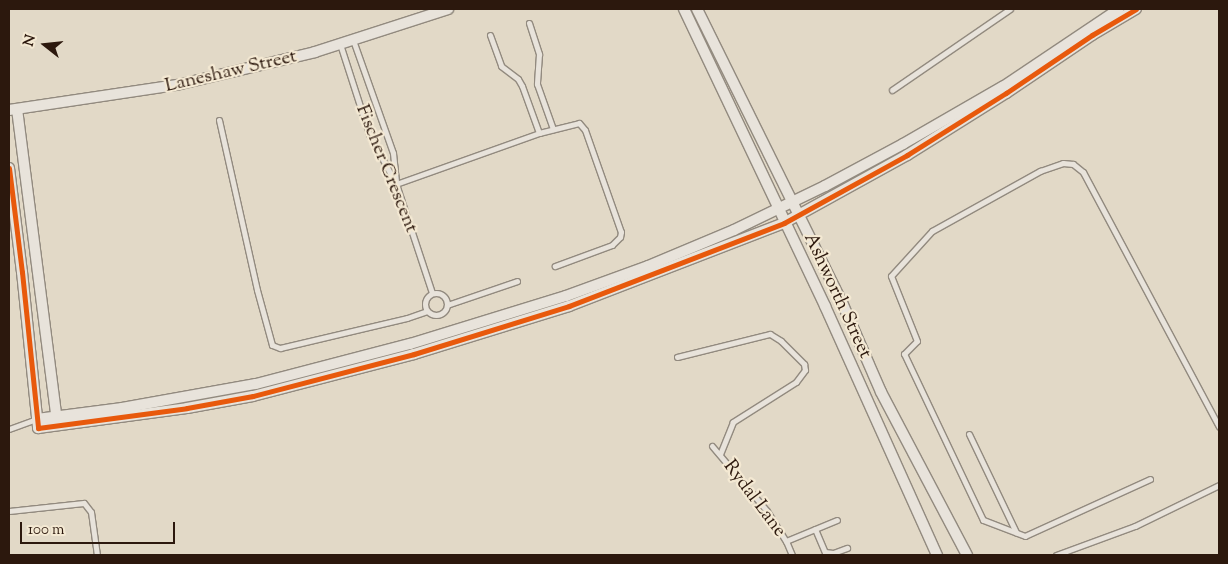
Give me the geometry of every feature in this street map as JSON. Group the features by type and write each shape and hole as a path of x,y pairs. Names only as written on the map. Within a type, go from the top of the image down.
{"street":[{"name":"Laneshaw Street","path":"13,110 177,85 284,60 448,9"},
{"name":"Ashworth Street","path":"684,9 825,306 937,555"},
{"name":"Ashworth Street","path":"697,9 841,300 881,392 967,555"},
{"path":"9,168 38,423 187,408 253,396 414,354 569,306 784,223 908,155 1006,93 1120,9"},
{"path":"57,421 256,384 410,344 575,293 687,251 778,208 894,148 1004,86 1090,31 1136,9"},
{"path":"13,110 57,421"}],"lane":[{"path":"892,90 1010,9"},
{"path":"529,23 539,54 536,79 553,129"},
{"path":"490,36 501,66 518,79 522,86 538,133"},
{"path":"353,40 393,153 396,184 538,133 575,123 584,128 621,232 620,237 612,245 556,266"},
{"name":"Fischer Crescent","path":"340,44 369,134 396,184 432,293"},
{"path":"218,120 257,290 272,346 280,348 407,318 427,311 439,315 443,313 447,305 517,281"},
{"path":"1150,479 1025,536 983,520 904,354 917,341 891,276 932,231 1040,171 1063,163 1074,164 1083,172 1219,427"},
{"path":"427,311 424,303 432,293 441,294 447,305"},
{"path":"677,357 770,334 781,341 804,364 805,370 796,382 733,422 720,454"},
{"path":"9,429 38,423"},
{"path":"20,427 38,423"},
{"path":"969,434 1016,532"},
{"name":"Rydal Lane","path":"712,446 767,512 786,541 792,555"},
{"path":"1056,555 1135,526 1219,485"},
{"path":"9,510 84,504 92,512 97,555"},
{"path":"786,541 837,520"},
{"path":"815,529 825,552 833,553 846,548"}],"cycle path":[{"path":"9,168 38,428 187,408 253,396 414,354 569,306 784,223 907,155 1006,93 1092,35 1136,9"}]}
